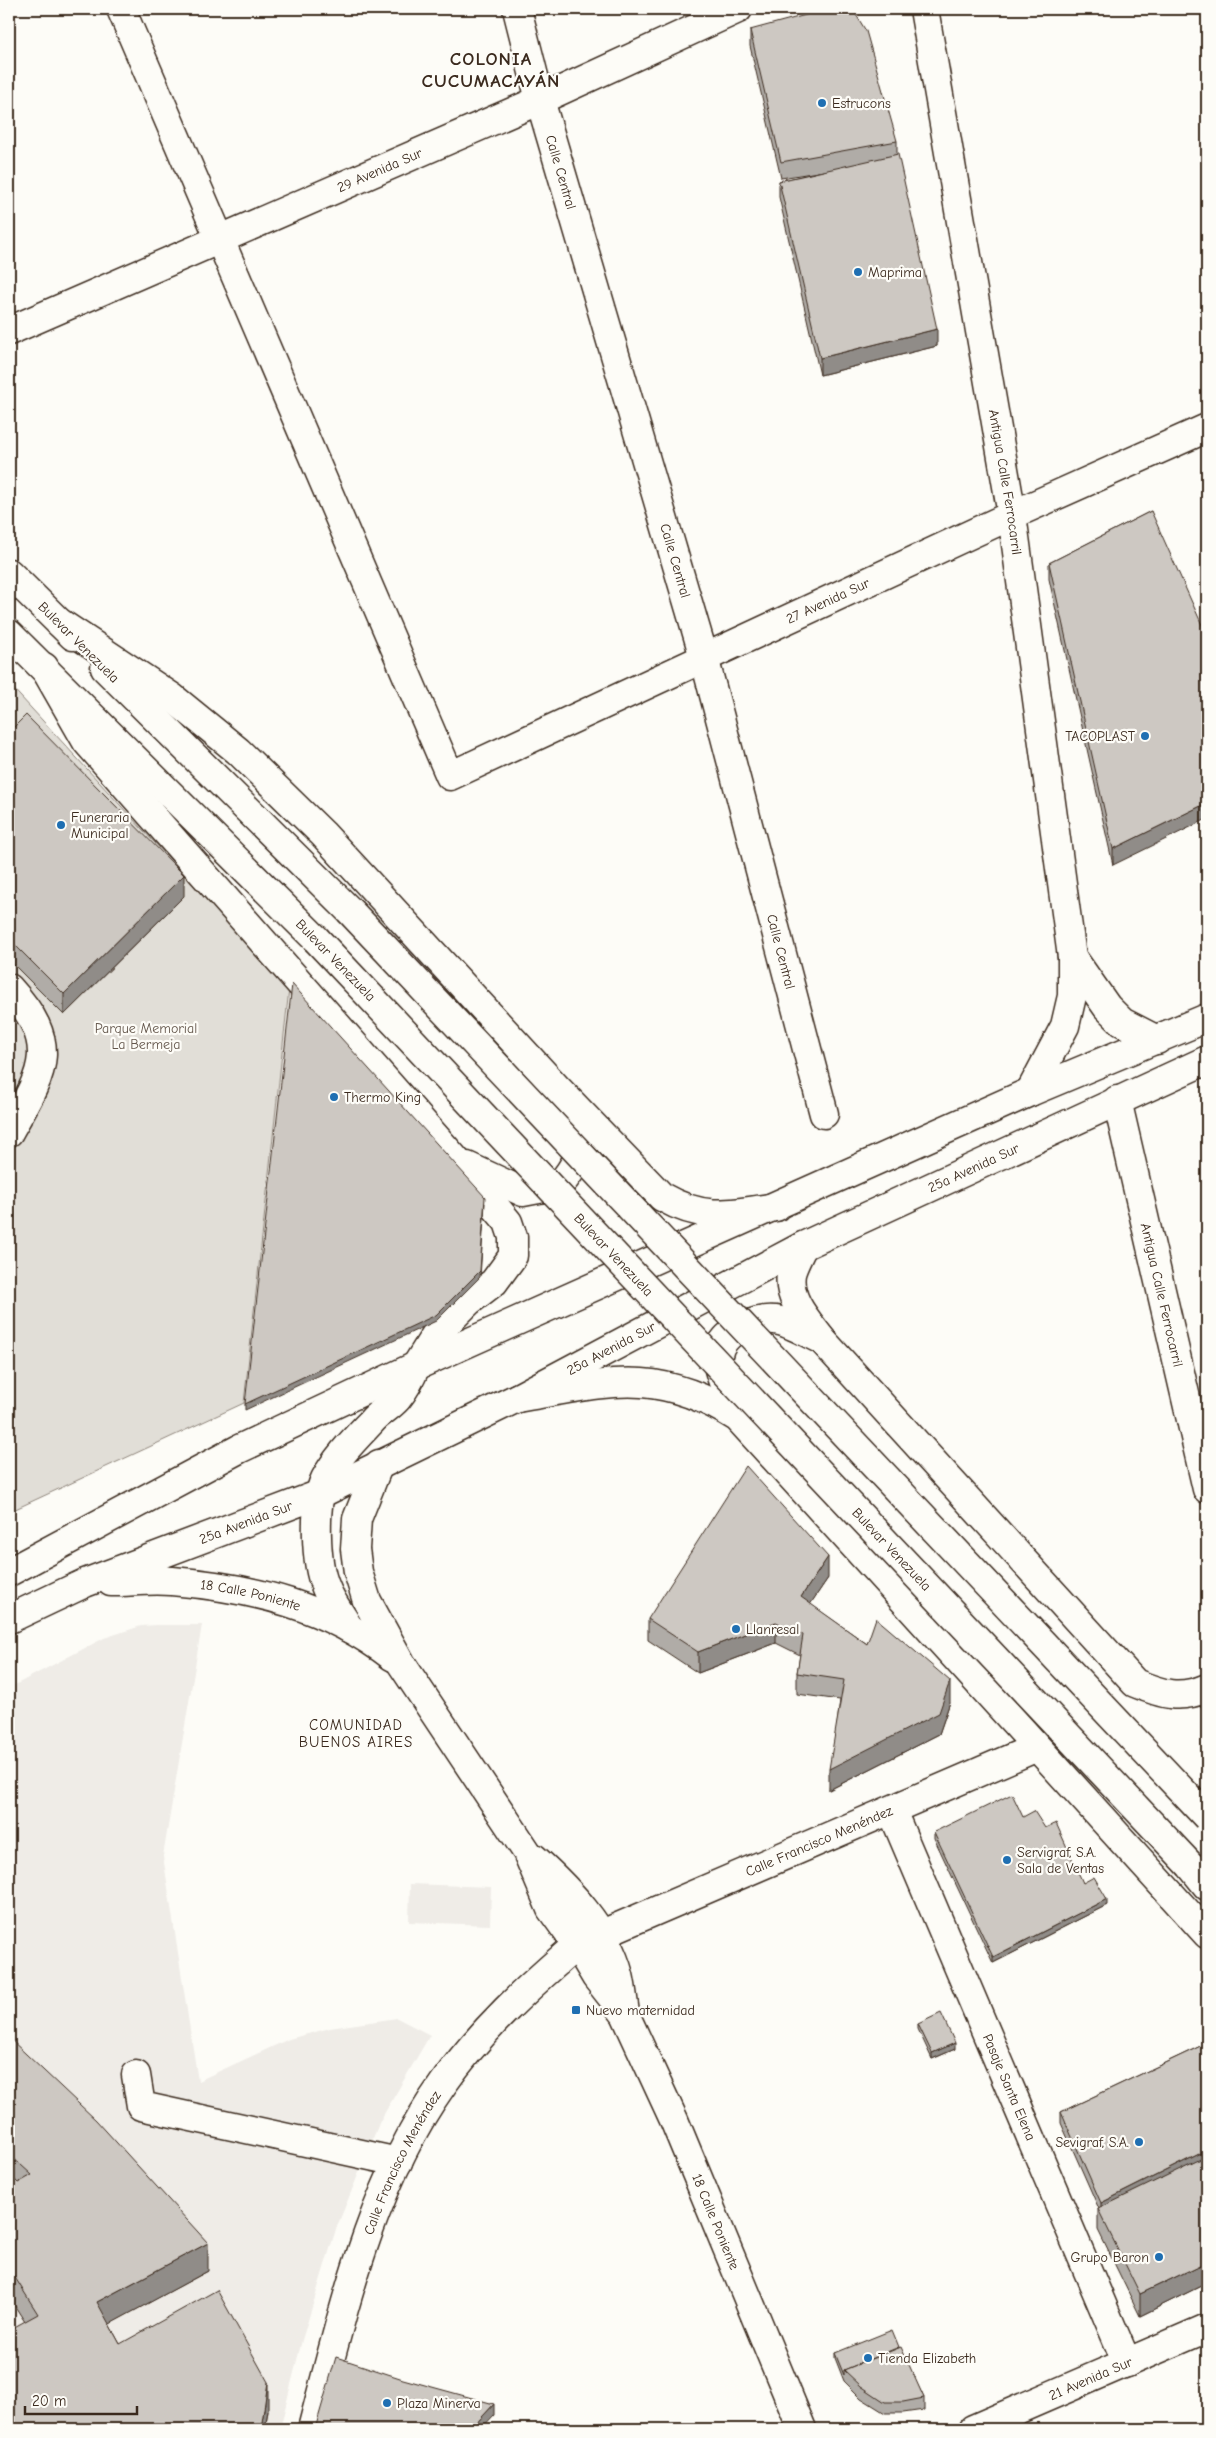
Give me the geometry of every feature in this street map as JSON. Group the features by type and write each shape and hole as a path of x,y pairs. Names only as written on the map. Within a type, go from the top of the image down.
{"main road":[{"path":"121,9 220,238"},
{"name":"Calle Central","path":"517,9 540,100 704,657 824,1114"},
{"name":"29 Avenida Sur","path":"12,330 540,100 738,9"},
{"name":"Antigua Calle Ferrocarril","path":"924,9 1012,515 1072,957 1072,996 1065,1026 1030,1092"},
{"name":"27 Avenida Sur","path":"220,238 450,776 1012,515 1207,428"},
{"name":"Bulevar Venezuela","path":"9,572 349,910 1207,1817"},
{"path":"60,623 173,698 238,751 323,834 557,1088 662,1198 682,1208 711,1215 776,1207"},
{"name":"Bulevar Venezuela","path":"12,644 44,667 316,938 1199,1876"},
{"path":"44,667 87,742 455,1159 508,1222 513,1237 513,1256 494,1282 468,1302 436,1334 396,1400 372,1420 336,1461 325,1480 320,1494 317,1528 318,1550 326,1588 349,1628"},
{"name":"Antigua Calle Ferrocarril","path":"1072,957 1107,1007 1122,1022 1157,1040"},
{"path":"9,988 40,1033 43,1062 36,1085 9,1132"},
{"path":"9,1572 239,1449 416,1366 776,1207 1030,1092 1207,1018"},
{"name":"25a Avenida Sur","path":"9,1619 84,1583 320,1494 517,1398 803,1246 1207,1060"},
{"path":"455,1159 492,1179 523,1192 560,1185 576,1165 580,1142 557,1088"},
{"name":"Antigua Calle Ferrocarril","path":"1117,1100 1207,1490"},
{"path":"803,1246 791,1274 791,1286 798,1308 822,1340 1135,1683 1162,1694 1191,1695 1207,1688"},
{"path":"738,1418 717,1369 720,1348 733,1333 755,1321 776,1320 822,1340"},
{"path":"517,1398 621,1381 641,1382 686,1391 713,1402 738,1418 1035,1748 1207,1934"},
{"name":"18 Calle Poniente","path":"379,1464 357,1519 355,1549 358,1572 367,1601 400,1663 527,1852 551,1909 577,1945 596,1977 625,2014 674,2120 802,2429"},
{"name":"18 Calle Poniente","path":"84,1583 171,1580 251,1592 313,1610 376,1644 400,1663"},
{"name":"Calle Francisco Menéndez","path":"602,1934 1035,1748"},
{"name":"Pasaje Santa Elena","path":"892,1811 1127,2363"},
{"name":"18 Calle Poniente","path":"527,1852 563,1885 602,1934 618,1974 625,2014"},
{"name":"Calle Francisco Menéndez","path":"312,2429 353,2277 374,2219 398,2162 443,2084 474,2044 514,1999 577,1945"},
{"path":"136,2075 141,2106 398,2162"},
{"name":"21 Avenida Sur","path":"973,2429 1207,2328"}],"shaded area":[{"path":"202,1625 163,1856 198,2081 289,2039 330,2028 397,2018 430,2035 380,2121 336,2229 302,2340 280,2429 9,2429 9,1688 104,1638 141,1626"},
{"path":"410,1884 491,1887 490,1925 409,1922"}],"green space":[{"name":"Parque Memorial La Bermeja","path":"9,684 289,989 244,1403 9,1512"}],"building":[{"name":"Estrucons","path":"839,9 855,13 866,31 897,141 781,162 750,30 817,12"},
{"name":"Maprima","path":"898,154 937,329 820,358 779,181"},
{"name":"TACOPLAST","path":"1151,511 1207,636 1207,803 1113,849 1049,563"},
{"name":"Funeraria Municipal","path":"26,715 184,875 64,994 9,939 9,732"},
{"name":"Thermo King","path":"292,984 485,1197 480,1271 436,1315 245,1404"},
{"name":"Llanresal","path":"746,1466 828,1557 801,1597 867,1644 876,1618 950,1681 939,1713 829,1769 844,1680 797,1673 803,1635 776,1622 698,1652 648,1619"},
{"name":"Servigraf, S.A. Sala de Ventas","path":"1012,1794 1023,1817 1034,1811 1045,1828 1056,1823 1083,1883 1094,1877 1107,1899 993,1957 934,1832"},
{"path":"941,2013 955,2043 932,2053 918,2024"},
{"path":"9,2038 96,2120 208,2243 97,2302 120,2344 217,2290 268,2382 261,2429 9,2429 9,2330 38,2314 9,2268 9,2174 18,2183 32,2175 9,2154"},
{"name":"Sevigraf, S.A.","path":"1207,2043 1207,2150 1101,2203 1061,2112"},
{"name":"Grupo Baron","path":"1207,2156 1207,2262 1140,2294 1098,2209"},
{"path":"892,2330 899,2347 844,2370 844,2375 835,2353"},
{"path":"901,2347 924,2398 903,2402 885,2402 861,2386 844,2370"},
{"name":"Plaza Minerva","path":"336,2357 403,2379 494,2404 471,2429 315,2429"}],"place":[{"name":"Estrucons","path":"822,103"},
{"name":"Maprima","path":"858,272"},
{"name":"TACOPLAST","path":"1145,736"},
{"name":"Funeraria Municipal","path":"61,825"},
{"name":"Thermo King","path":"334,1097"},
{"name":"Llanresal","path":"736,1629"},
{"name":"Servigraf, S.A. Sala de Ventas","path":"1007,1860"},
{"name":"Nuevo maternidad","path":"576,2010"},
{"name":"Sevigraf, S.A.","path":"1139,2142"},
{"name":"Grupo Baron","path":"1159,2257"},
{"name":"Tienda Elizabeth","path":"868,2358"},
{"name":"Plaza Minerva","path":"387,2403"}],"district":[{"name":"COLONIA CUCUMACAYÁN","path":"491,69"},
{"name":"COMUNIDAD BUENOS AIRES","path":"356,1734"}]}
